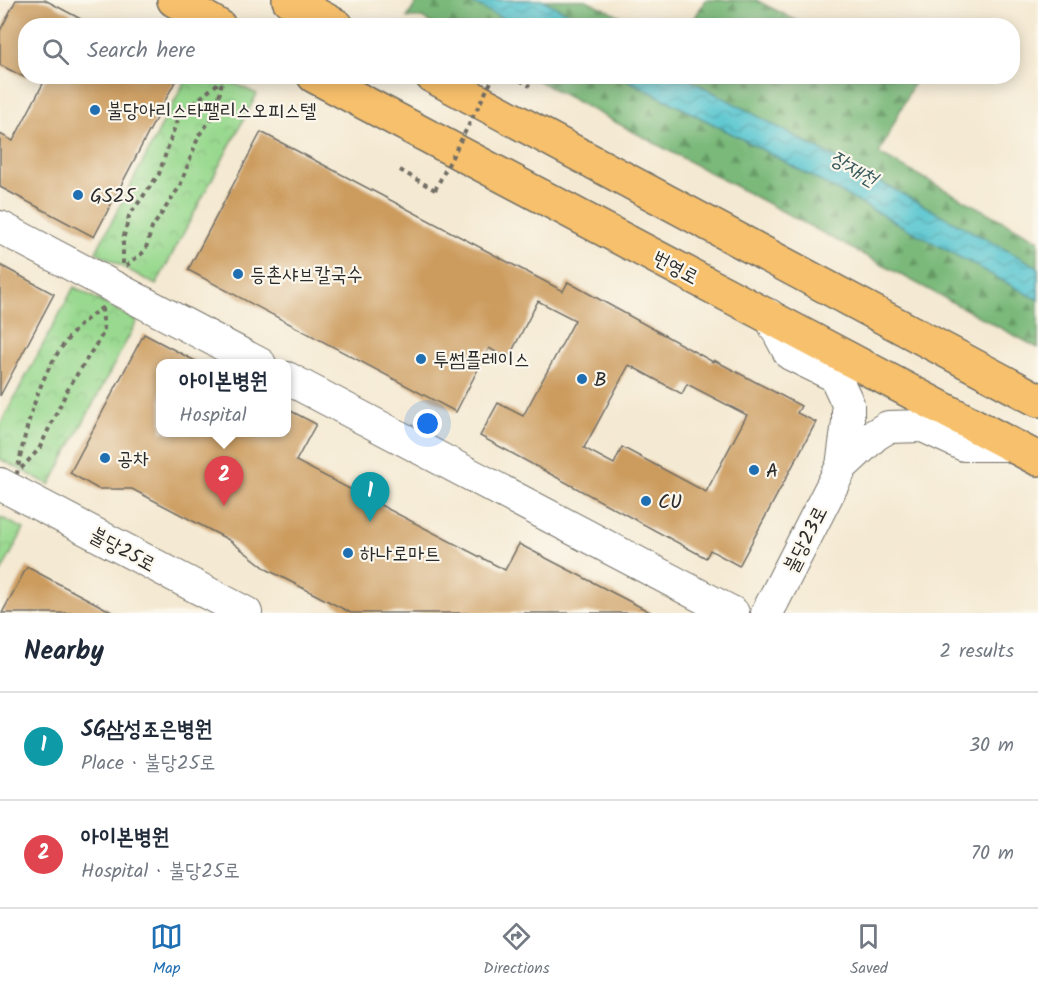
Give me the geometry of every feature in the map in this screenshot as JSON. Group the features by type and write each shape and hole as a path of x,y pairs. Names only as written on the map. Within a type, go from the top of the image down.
{"main road":[{"path":"174,0 205,18"},
{"path":"289,0 322,18"},
{"name":"번영로","path":"329,84 1025,452"},
{"path":"447,84 1038,400"}],"street":[{"path":"0,227 252,359"},
{"path":"769,315 790,354 835,376 848,404 842,466"},
{"path":"291,380 733,613"},
{"path":"842,466 875,435 888,427 923,426 963,445 1025,452"},
{"name":"불당23로","path":"767,613 842,466"},
{"name":"불당25로","path":"8,479 246,613"}],"path":[{"path":"217,84 194,103 176,123 159,174 129,216 123,240 123,268 146,251 152,228 180,186 199,135 216,113 221,84"},
{"path":"399,170 435,190 490,84"},
{"path":"526,84 530,86"},
{"path":"102,308 104,332 69,387 39,449 8,479 24,439 42,379 80,322 102,308"}],"green space":[{"path":"418,0 586,0 625,18 422,18 407,18"},
{"path":"705,0 756,0 791,18 695,18"},
{"path":"183,84 235,84 257,94 156,285 96,252"},
{"path":"544,84 913,84 879,154 1038,240 1038,348"},
{"path":"74,287 137,321 50,485 0,459 0,425"},
{"path":"0,517 24,529 0,574"}],"water":[{"path":"465,0 543,0 578,18 502,18"},
{"name":"장재천","path":"635,84 698,84 1038,267 1038,300 750,143"}],"building":[{"path":"16,0 45,0 79,18 18,18 18,74 0,65 0,31"},
{"name":"불당아리스타팰리스오피스텔","path":"43,84 174,84 94,237 0,187 0,134 13,141"},
{"path":"261,132 563,291 568,282 713,362 714,360 801,406 797,413 816,422 739,566 710,550 706,558 480,436 498,403 523,416 575,320 538,301 508,359 489,348 456,412 188,270","holes":["629,365 682,394 687,384 747,415 706,492 622,447 614,464 584,448"]},
{"path":"0,265 54,294 0,396"},
{"path":"144,334 191,359 156,359 156,437 291,437 291,411 316,424 296,461 505,570 519,544 652,613 351,613 268,570 229,540 132,489 98,489 70,473"},
{"path":"27,567 114,613 2,613"}],"place":[{"name":"불당아리스타팰리스오피스텔","path":"95,110"},
{"name":"GS25","path":"78,195"},
{"name":"등촌샤브칼국수","path":"238,274"},
{"name":"투썸플레이스","path":"421,359"},
{"name":"B","path":"582,379"},
{"name":"공차","path":"105,458"},
{"name":"A","path":"754,470"},
{"name":"CU","path":"646,501"},
{"name":"아이본병원","path":"224,506"},
{"name":"SG삼성조은병원","path":"370,522"},
{"name":"하나로마트","path":"348,553"}]}
